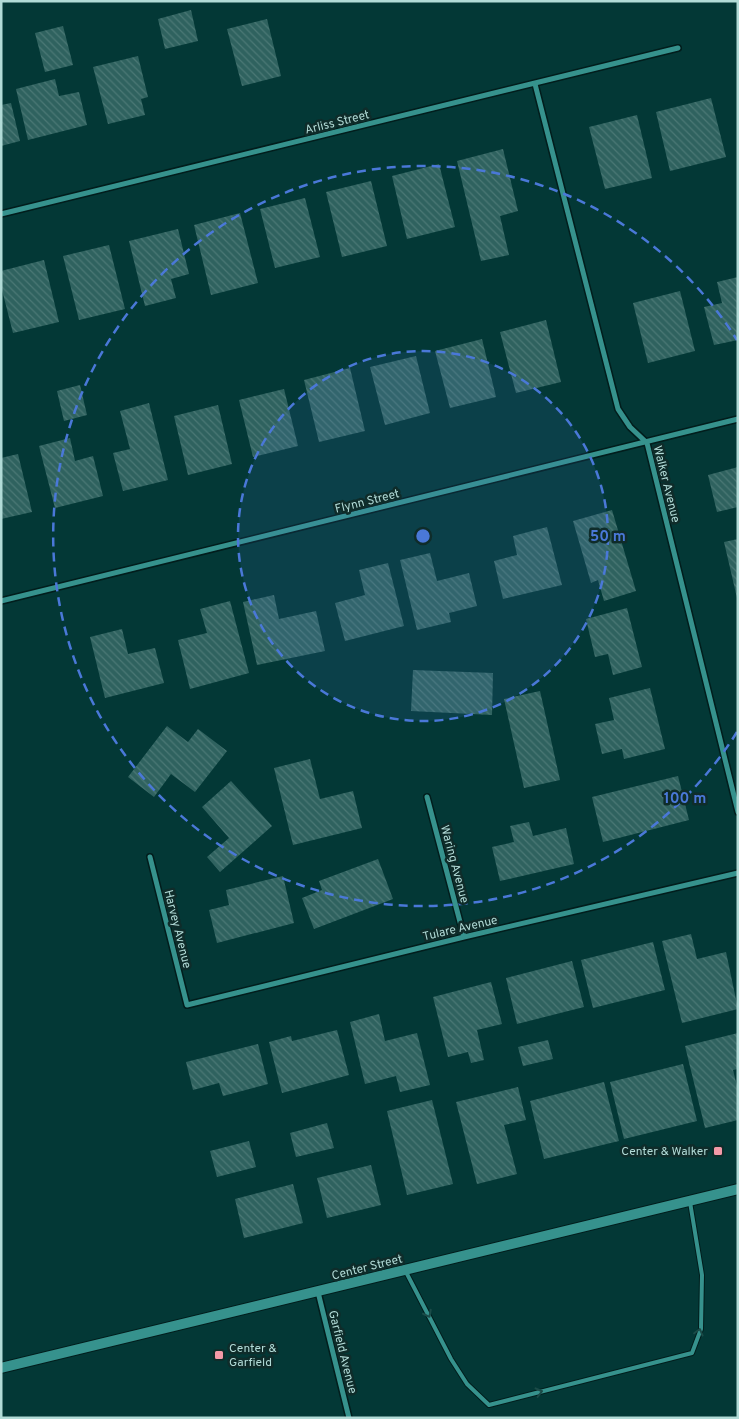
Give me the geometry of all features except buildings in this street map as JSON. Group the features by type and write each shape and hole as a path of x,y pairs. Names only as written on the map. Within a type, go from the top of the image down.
{"main road":[{"name":"Center Street","path":"1,1368 738,1189"}],"street":[{"name":"Arliss Street","path":"1,214 678,48"},
{"name":"Walker Avenue","path":"535,84 618,409 630,427 647,443 738,812"},
{"name":"Flynn Street","path":"1,601 738,419"},
{"name":"Waring Avenue","path":"427,797 464,937"},
{"name":"Harvey Avenue","path":"150,857 187,1005"},
{"name":"Tulare Avenue","path":"187,1005 464,937 738,873"},
{"name":"Garfield Avenue","path":"318,1292 349,1418"}],"lane":[{"path":"405,1270 451,1359 467,1384 489,1405 692,1353 701,1328 702,1276 689,1201"}],"place":[{"name":"Center & Walker","path":"718,1151"},
{"name":"Center & Garfield","path":"219,1355"}]}
